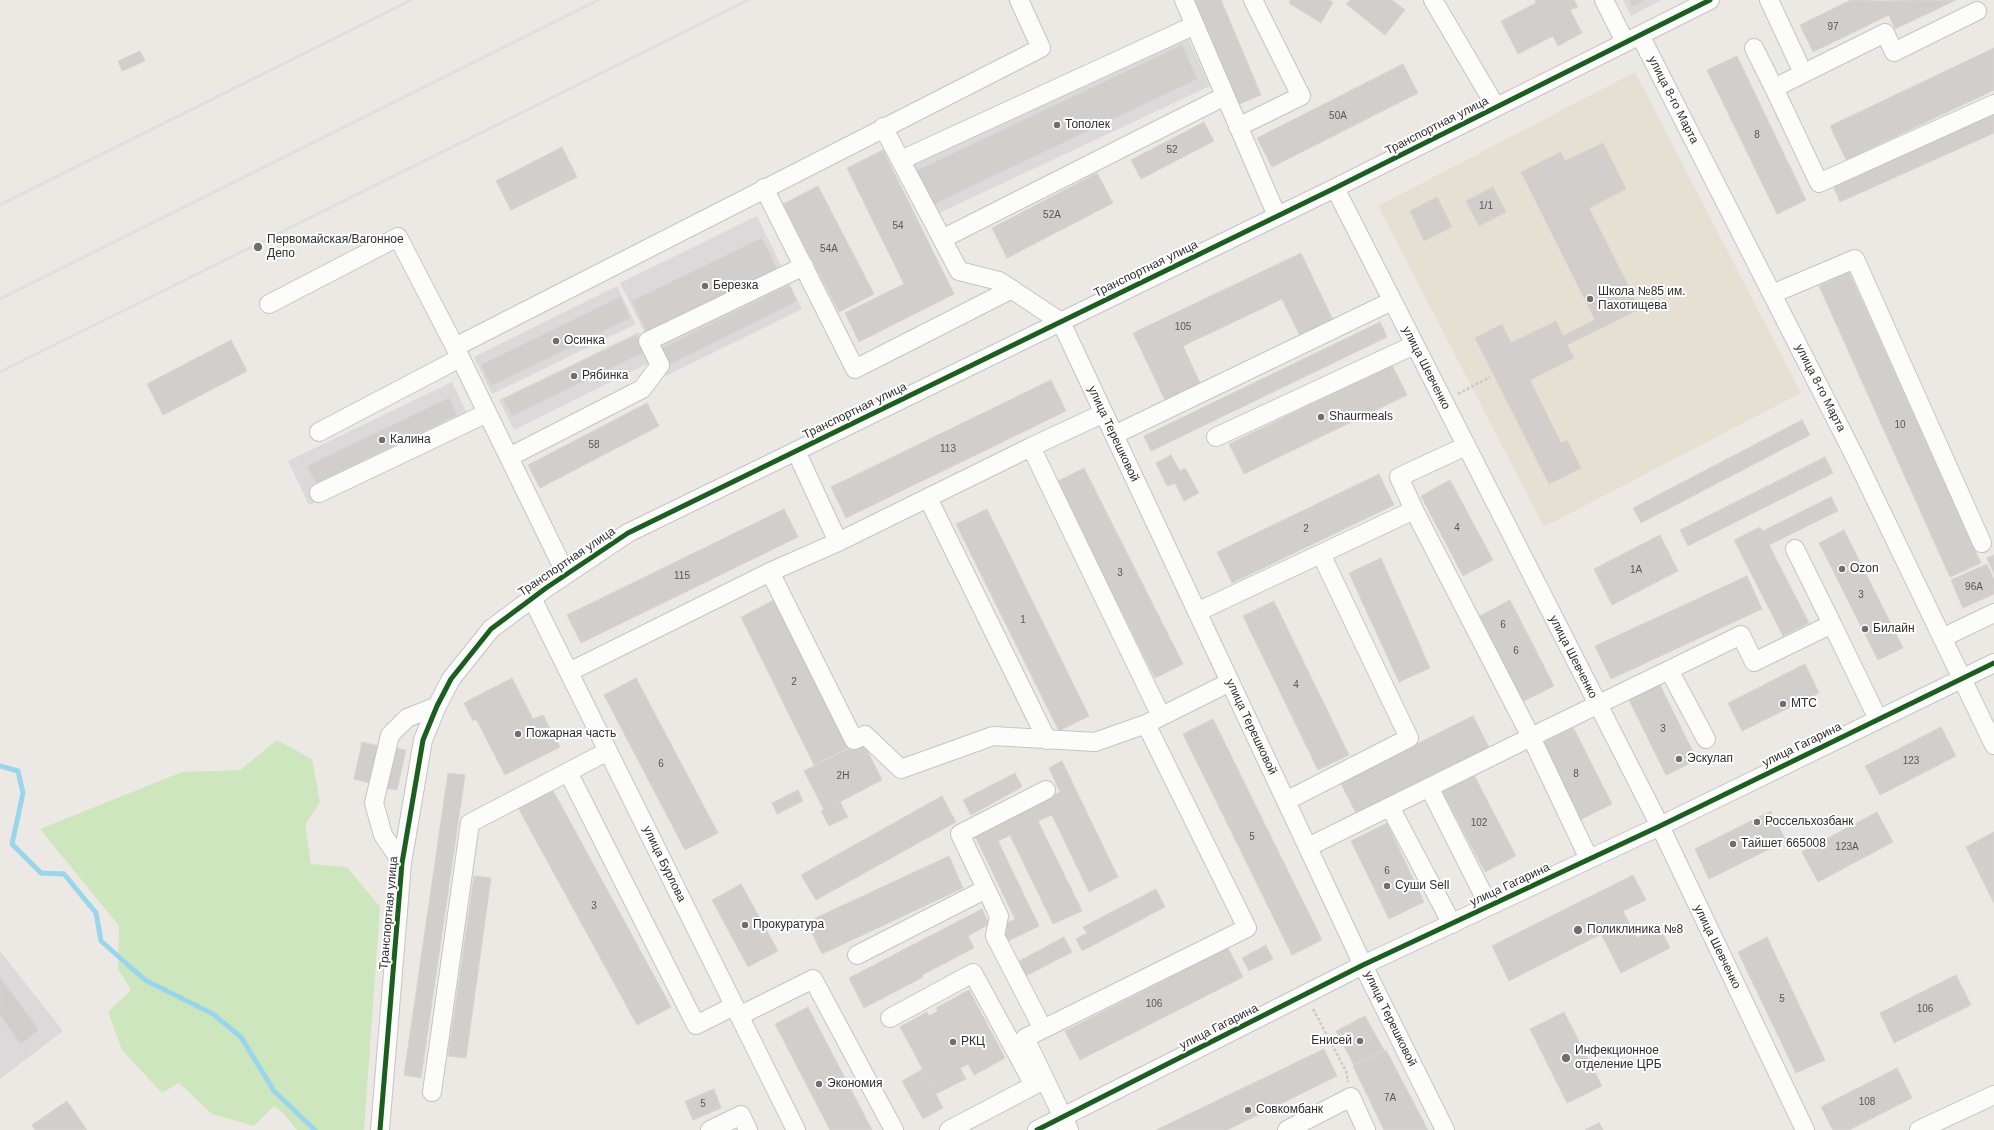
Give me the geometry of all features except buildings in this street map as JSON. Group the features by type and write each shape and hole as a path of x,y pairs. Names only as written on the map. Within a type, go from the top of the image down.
{"street":[{"path":"319,432 458,352 764,188 1041,48 1019,0"},
{"path":"1184,0 1277,216"},
{"path":"1238,127 1301,96 1253,0"},
{"path":"1434,0 1496,107"},
{"name":"улица 8-го Марта","path":"1604,0 1633,38 1772,294 1856,459 1994,745"},
{"path":"1769,0 1803,73"},
{"name":"Транспортная улица","path":"380,1130 402,863 423,740 437,706 451,679 491,629 566,574 628,533 1335,188 1707,1"},
{"path":"1774,88 1885,33 1894,52 1977,11"},
{"path":"901,160 1195,25"},
{"path":"1754,48 1818,183 1994,104"},
{"path":"942,239 1225,96"},
{"path":"883,127 959,271 999,280 1061,322"},
{"path":"764,188 855,369 1012,289"},
{"name":"улица Шевченко","path":"1335,188 1660,826 1805,1130"},
{"path":"269,304 398,237 458,352 566,574"},
{"path":"1772,294 1855,259 1982,543"},
{"path":"508,454 515,454 642,389 660,365 648,341 804,266"},
{"path":"1114,435 1392,301"},
{"name":"улица Терешковой","path":"1061,322 1363,965 1445,1130"},
{"path":"1216,437 1414,345"},
{"path":"319,493 488,413"},
{"path":"569,672 770,572 838,542 1031,447 1104,413"},
{"path":"1466,446 1398,477 1531,738 1589,859"},
{"path":"1031,447 1247,928 1025,1038 1040,1082"},
{"path":"796,451 838,542"},
{"path":"928,498 1047,740"},
{"path":"1197,612 1414,510 1412,506"},
{"path":"1795,549 1878,719"},
{"path":"1286,801 1409,738 1321,554"},
{"path":"770,572 854,740 865,735 901,769 993,736 1095,742 1153,720 1230,682"},
{"name":"улица Бурлова","path":"532,598 796,1130"},
{"path":"1942,638 1994,613"},
{"path":"1308,847 1741,635 1754,662 1832,624"},
{"name":"улица Гагарина","path":"1037,1130 1066,1123 1363,965 1660,826 1994,663"},
{"path":"1668,670 1706,739"},
{"path":"402,863 383,835 374,803 390,735 407,718 437,706"},
{"path":"432,1092 470,823 608,752"},
{"path":"568,772 696,1025 736,1011 813,979 894,1130"},
{"path":"1429,787 1489,906"},
{"path":"1043,1029 995,936 999,916 960,834 1046,790"},
{"path":"1390,807 1452,924"},
{"path":"857,956 986,889"},
{"path":"890,1018 973,973 1066,1123"},
{"path":"949,1130 1040,1082"},
{"path":"1919,1130 1994,1095"},
{"path":"1287,1130 1351,1097 1366,1130"},
{"path":"710,1130 741,1115 748,1130"}],"path":[{"path":"1443,401 1490,377"},
{"path":"1323,1027 1346,1072 1351,1097"}],"shaded area":[{"path":"1623,0 1661,0 1631,16"},
{"path":"1181,23 1210,86 935,215 905,152"},
{"name":"Школа №85 им. Пахотищева","path":"1635,72 1801,393 1544,527 1378,206"},
{"path":"757,216 802,309 666,376 620,283"},
{"path":"617,286 636,324 492,394 474,357"},
{"path":"639,332 653,361 514,430 499,400"},
{"path":"452,382 473,426 309,505 288,461"},
{"path":"0,951 63,1031 0,1079"}],"green space":[{"path":"277,740 312,759 320,802 305,825 311,864 347,867 380,907 364,1130 297,1130 285,1115 274,1106 254,1126 212,1114 179,1083 162,1093 122,1050 108,1012 131,990 118,969 119,926 40,829 182,772 240,770"}],"waterway":[{"path":"0,766 18,771 23,793 12,844 41,873 64,874 96,913 101,941 145,980 213,1014 241,1037 274,1091 315,1130"}],"railway":[{"path":"0,205 411,0"},
{"path":"0,299 598,0"},
{"path":"0,372 748,0"}],"cycle path":[{"path":"380,1130 402,863 423,740 437,706 451,679 491,629 546,588 628,533 1335,188 1710,0"},
{"path":"1037,1130 1363,965 1660,826 1994,663"}],"place":[{"name":"Тополек","path":"1057,125"},
{"name":"Первомайская/Вагонное Депо","path":"258,247"},
{"name":"Березка","path":"705,286"},
{"name":"Школа №85 им. Пахотищева","path":"1590,299"},
{"name":"Осинка","path":"556,341"},
{"name":"Рябинка","path":"574,376"},
{"name":"Shaurmeals","path":"1321,417"},
{"name":"Калина","path":"382,440"},
{"name":"Ozon","path":"1842,569"},
{"name":"Билайн","path":"1865,629"},
{"name":"МТС","path":"1783,704"},
{"name":"Пожарная часть","path":"518,734"},
{"name":"Эскулап","path":"1679,759"},
{"name":"Россельхозбанк","path":"1757,822"},
{"name":"Тайшет 665008","path":"1733,844"},
{"name":"Суши Sell","path":"1387,886"},
{"name":"Прокуратура","path":"745,925"},
{"name":"Поликлиника №8","path":"1578,930"},
{"name":"Енисей","path":"1360,1041"},
{"name":"РКЦ","path":"953,1042"},
{"name":"Инфекционное отделение ЦРБ","path":"1566,1058"},
{"name":"Экономия","path":"819,1084"},
{"name":"Совкомбанк","path":"1248,1110"}]}
